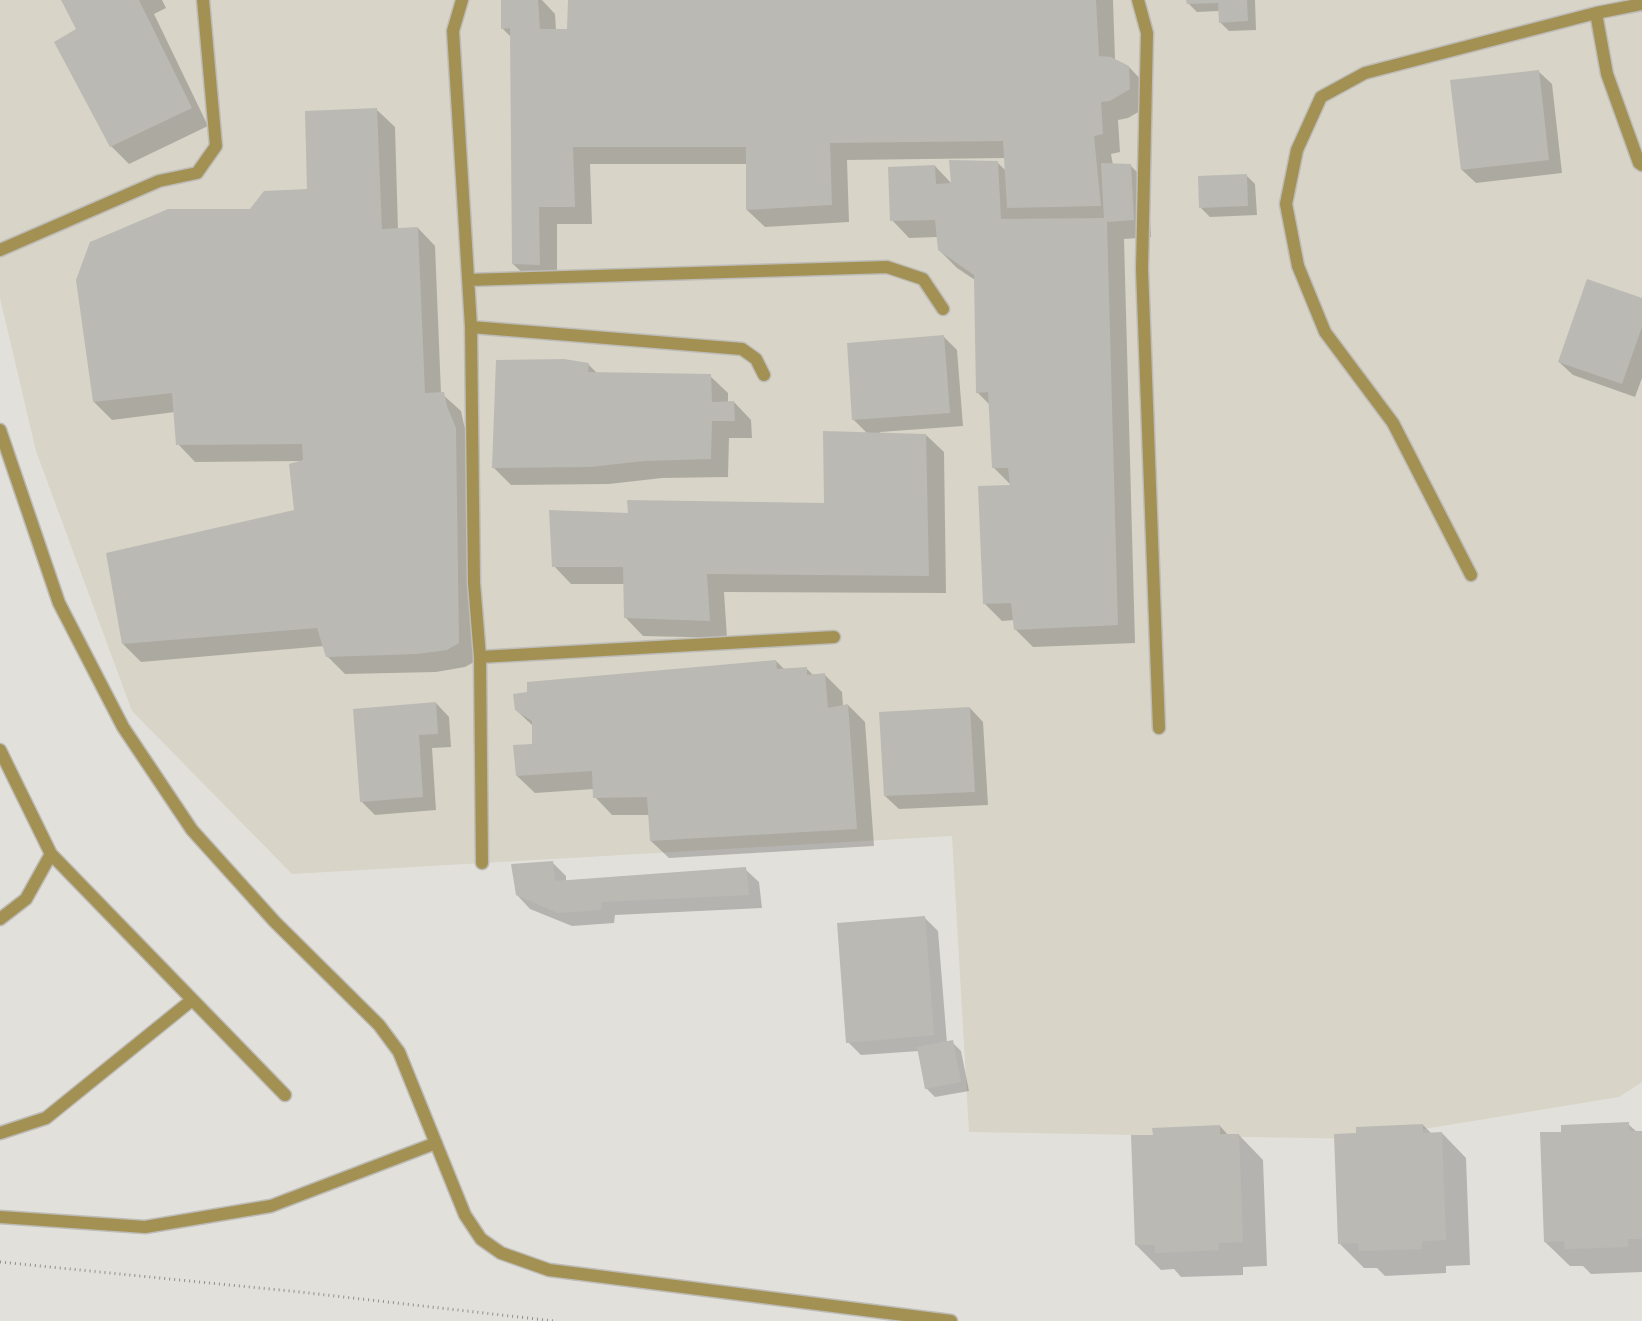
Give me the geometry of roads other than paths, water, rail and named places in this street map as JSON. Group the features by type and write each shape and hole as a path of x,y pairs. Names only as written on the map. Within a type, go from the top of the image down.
{"street":[{"path":"0,250 159,181 197,173 216,146 202,0"},
{"path":"462,0 452,31 471,328 474,583 480,657 482,863"},
{"path":"1138,0 1147,34 1142,269 1159,728"},
{"path":"1471,575 1393,423 1325,332 1298,266 1286,204 1297,150 1321,97 1365,73 1596,13 1642,4"},
{"path":"1596,13 1607,74 1639,163 1642,165"},
{"path":"468,280 887,267 924,279 943,309"},
{"path":"471,328 742,349 756,359 764,375"},
{"path":"0,430 22,500 59,603 123,727 192,830 275,922 378,1025 399,1052 465,1215 481,1239 501,1253 548,1270 951,1321"},
{"path":"480,657 834,637"},
{"path":"0,750 51,854 285,1095"},
{"path":"0,919 26,900 51,854"},
{"path":"0,1133 46,1118 192,1000"},
{"path":"0,1217 145,1227 271,1206 436,1143"}]}
